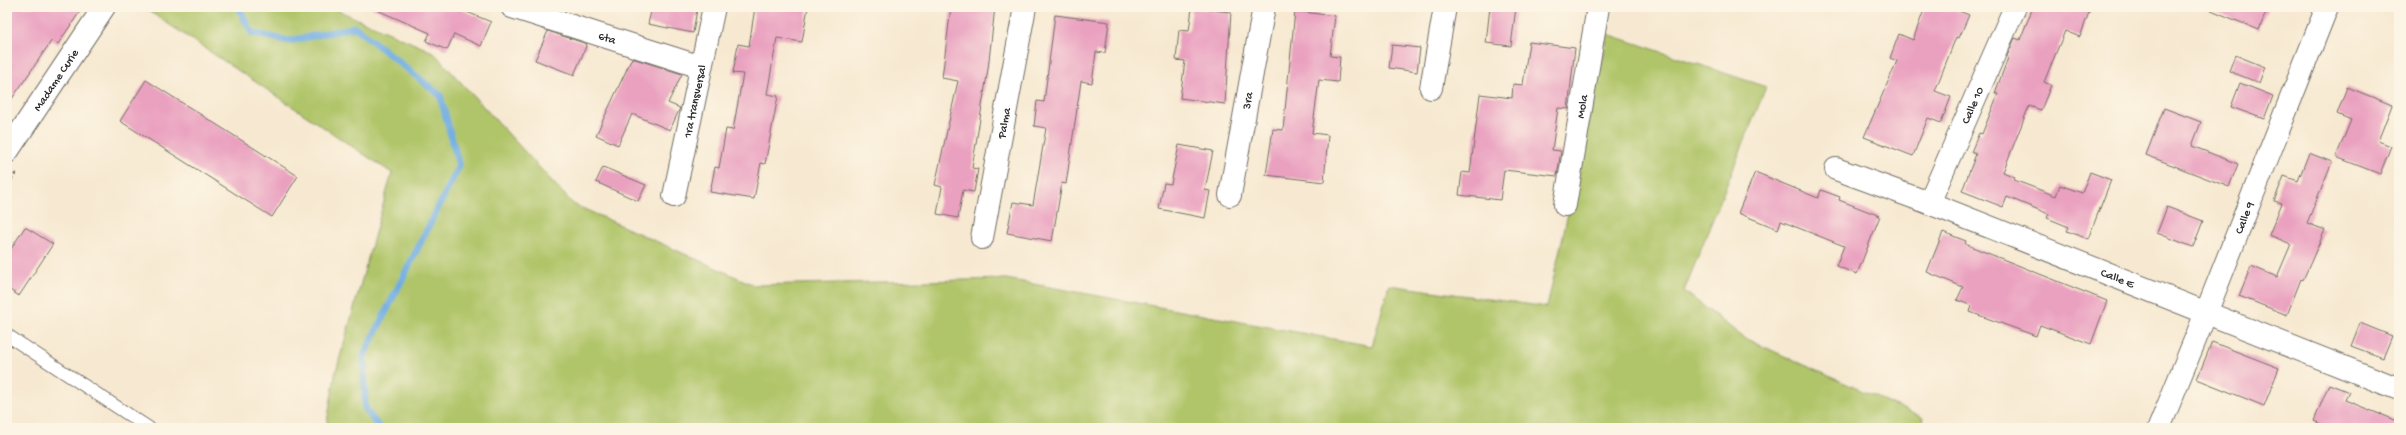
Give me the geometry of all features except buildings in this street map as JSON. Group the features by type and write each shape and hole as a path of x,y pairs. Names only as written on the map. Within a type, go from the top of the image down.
{"street":[{"name":"Madame Curie","path":"7,152 104,7"},
{"name":"6ta","path":"512,7 702,68"},
{"name":"1ra transversal","path":"674,196 714,7"},
{"name":"Palma","path":"982,238 1025,7"},
{"name":"3ra","path":"1230,195 1264,7"},
{"path":"1431,88 1446,7"},
{"name":"Mola","path":"1565,205 1598,7"},
{"name":"Calle 10","path":"1929,203 2015,7"},
{"name":"Calle 9","path":"2159,428 2327,7"},
{"name":"Calle E","path":"1836,169 1929,203 2399,389"}],"lane":[{"path":"7,335 149,428"}],"green space":[{"path":"143,7 330,7 433,52 573,204 754,285 1006,279 1372,346 1389,285 1547,307 1608,34 1766,87 1684,291 1744,338 1923,418 1919,428 326,428 335,375 392,173"}],"waterway":[{"path":"238,7 252,33 289,41 355,27 440,95 459,166 364,355 365,408 379,428"}]}
